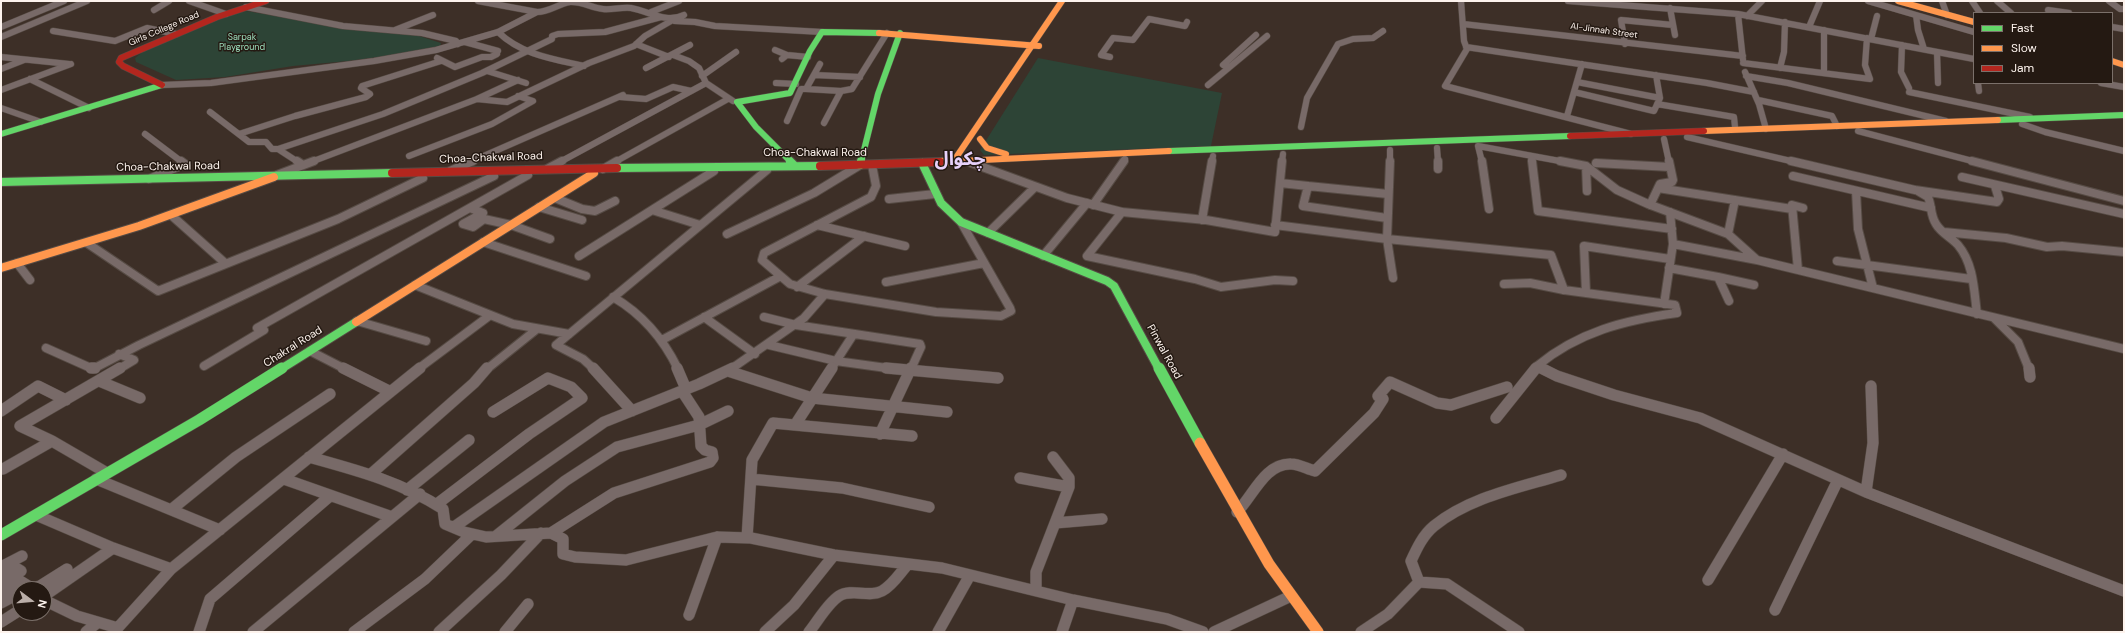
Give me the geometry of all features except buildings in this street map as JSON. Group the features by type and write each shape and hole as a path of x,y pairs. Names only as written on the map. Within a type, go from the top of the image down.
{"main road":[{"name":"Girls College Road","path":"162,85 123,66 119,62 121,58 226,14 266,1"},
{"path":"966,161 1062,1"},
{"path":"954,162 1036,45 1069,1"},
{"path":"1898,1 1973,22"},
{"path":"733,101 786,94 793,90 808,57 822,32 900,33 1036,45"},
{"path":"860,165 878,94 900,33"},
{"path":"2113,61 2124,65"},
{"path":"1,134 162,85"},
{"path":"733,101 756,127 795,166"},
{"path":"982,160 989,158 2124,115"},
{"path":"982,160 991,164 1283,154 2124,119"},
{"path":"980,139 985,147 995,152 1040,156"},
{"name":"Choa-Chakwal Road","path":"1,182 274,177 547,169 860,165 982,160"},
{"name":"Pinwal Road","path":"922,163 935,194 949,215 961,222 1107,281 1114,286 1237,512 1291,596 1318,632"},
{"path":"1,187 767,170 780,166"},
{"name":"Chakral Road","path":"1,535 199,420 594,173"},
{"path":"1,268 87,243 171,215 274,177"}],"street":[{"path":"1,27 64,1"},
{"path":"1,37 87,1"},
{"path":"154,10 169,1"},
{"path":"191,2 205,1"},
{"path":"478,1 537,12 547,12 567,3 577,2 600,9 622,8 651,12 672,21 695,22 715,26 822,32"},
{"path":"651,12 679,1"},
{"path":"1461,1 1464,41 1466,47 1458,67 1445,86 1635,134"},
{"path":"1568,1 1738,14 1973,59"},
{"path":"1747,16 1762,1"},
{"path":"1809,27 1820,1"},
{"path":"1868,1 1973,32"},
{"path":"1942,1 1947,15"},
{"path":"1972,1 1979,12"},
{"path":"1997,1 2010,12"},
{"path":"2044,1 2049,11 2059,12"},
{"path":"2110,1 2123,10"},
{"path":"191,2 226,14"},
{"path":"246,7 343,26 422,33 456,41 458,44 498,50 517,56"},
{"path":"1670,8 1675,35"},
{"path":"162,85 211,83 345,66 458,44 498,32 537,12"},
{"path":"1738,14 1744,63 1742,67 1758,100 1766,129"},
{"path":"392,31 433,15"},
{"path":"477,99 504,103 584,66 623,51 684,15"},
{"path":"1916,15 1918,30 1924,49"},
{"path":"1744,63 1870,79 1865,65 1869,38 1877,16"},
{"path":"210,112 251,143 262,142 272,149 278,148 383,114 487,71 552,39 552,36 566,31 601,32 660,17"},
{"path":"1110,56 1101,55 1113,38 1133,40 1149,19 1185,26 1187,22"},
{"path":"1625,44 1621,20 1673,25"},
{"path":"1,21 10,23"},
{"path":"1780,68 1784,52 1785,22"},
{"name":"Al-Jinnah Street","path":"1463,24 1560,34 1625,44 1743,56"},
{"path":"2113,27 2124,29"},
{"path":"53,31 115,41 147,28 176,34"},
{"path":"1824,30 1824,74"},
{"path":"1301,127 1307,98 1338,44 1353,39 1373,38 1383,31"},
{"path":"498,32 505,41 526,51 584,66"},
{"path":"787,121 801,89 841,91 852,89 886,33"},
{"path":"1256,36 1208,82 1267,36"},
{"path":"458,44 434,55 441,61 455,67 482,57 491,57 497,54 492,54 498,52 498,50 514,45"},
{"path":"603,169 733,101 706,83 698,68 689,61 636,44"},
{"path":"646,68 690,45"},
{"path":"1902,45 1901,72 1909,90 2038,119"},
{"path":"1466,47 1656,75 1754,92"},
{"path":"775,50 784,57 808,57"},
{"path":"702,76 736,52"},
{"path":"1937,52 1938,83"},
{"path":"1,57 71,64 1,90"},
{"path":"1,69 27,59"},
{"path":"239,134 295,116 366,97 370,94 361,88 362,86 441,61"},
{"path":"806,89 820,64"},
{"path":"1567,116 1582,64"},
{"path":"274,177 522,82 487,71"},
{"path":"814,75 860,77"},
{"path":"1574,92 1654,111 1659,101 1656,75"},
{"path":"1746,76 1788,84 1947,122"},
{"path":"30,80 89,108"},
{"path":"1577,82 1734,117 1735,127"},
{"path":"547,169 706,83"},
{"path":"776,83 796,84"},
{"path":"1978,84 1979,91"},
{"path":"2107,84 2124,87"},
{"path":"450,171 622,96 646,99 673,87 691,91"},
{"path":"824,123 841,91"},
{"path":"409,156 492,124 533,101 518,96"},
{"path":"1758,100 1832,116 1837,126"},
{"path":"1,108 41,122"},
{"path":"2022,124 2045,132 2124,151"},
{"path":"1858,131 2124,201"},
{"path":"145,134 185,164 149,179"},
{"path":"1687,137 1927,194 1930,198 1935,224 1960,247 1968,259 1977,314"},
{"path":"1650,205 1658,188 1663,182 1672,182 1673,180 1664,138"},
{"path":"1489,209 1483,166 1478,146 1586,166 1617,190 1650,205 1728,234 1757,260"},
{"path":"278,148 303,165"},
{"path":"1437,148 1438,169"},
{"path":"1390,150 1387,239 1393,278"},
{"path":"966,161 1035,187 1122,212 1202,220 1275,232 1283,154"},
{"path":"1202,220 1213,156"},
{"path":"1531,156 1538,211 1672,229"},
{"path":"1043,256 1090,204 1125,159"},
{"path":"1596,163 1670,168"},
{"path":"872,164 877,188 876,192 764,253 762,260 779,276 796,287 825,294 936,312 1001,316 1008,314 1011,311 1010,308 961,222"},
{"path":"727,234 814,194 860,165"},
{"path":"1586,166 1587,191"},
{"path":"632,411 602,376 583,359 556,344 767,170"},
{"path":"579,256 714,171"},
{"path":"204,366 264,330 257,328 528,175"},
{"path":"46,348 93,369 118,354 217,309 386,225 494,176"},
{"path":"1793,176 1931,208"},
{"path":"1962,177 1995,186 2124,214"},
{"path":"87,243 158,290 338,219 423,178"},
{"path":"1280,182 1388,194"},
{"path":"1308,186 1303,206 1387,218"},
{"path":"1915,190 1938,192 1997,202 1999,200 1995,186"},
{"path":"988,233 1035,187"},
{"path":"1658,188 1792,209"},
{"path":"1856,191 1858,229 1873,288"},
{"path":"889,199 935,194"},
{"path":"555,198 595,211 615,201"},
{"path":"1728,234 1735,200"},
{"path":"1798,270 1792,205 1803,208"},
{"path":"540,207 582,220"},
{"path":"470,208 483,213 463,224 473,227 484,219 511,225 550,239"},
{"path":"652,210 700,226"},
{"path":"1122,212 1087,256 1195,279 1221,287 1275,280 1293,281"},
{"path":"1664,304 1673,244 1670,212"},
{"path":"171,215 225,263"},
{"path":"817,225 905,246"},
{"path":"1276,225 1387,239 1550,255 1564,290"},
{"path":"1944,232 2006,238 2047,246 2124,252"},
{"path":"796,287 864,236"},
{"path":"483,242 586,276"},
{"path":"1673,244 1757,260 2124,349"},
{"path":"1586,293 1584,246 1670,258"},
{"path":"1837,261 1971,279"},
{"path":"17,263 30,280"},
{"path":"886,282 984,263"},
{"path":"1669,268 1754,285"},
{"path":"662,340 779,276"},
{"path":"1718,277 1729,301"},
{"path":"1496,418 1537,366 1551,353 1586,333 1610,324 1677,313 1675,305 1564,290 1530,283 1504,284"},
{"path":"415,285 489,316 513,324 569,334"},
{"path":"454,527 604,422 728,371 769,345 796,325 825,294"},
{"path":"439,632 546,533 614,493 710,462 713,458 712,452 705,450 701,446 699,417 684,390 679,369 662,340 630,306 613,297"},
{"path":"52,604 62,610 116,630 171,569 284,480 309,457 389,391 489,316"},
{"path":"704,317 755,354"},
{"path":"764,317 796,325 853,335 920,344 921,347 880,434"},
{"path":"1994,318 1998,324 2010,333 2029,364 2030,377"},
{"path":"357,321 426,341"},
{"path":"371,474 474,383 490,365 537,329"},
{"path":"795,425 853,335"},
{"path":"769,345 836,361 909,372 998,378"},
{"path":"310,351 389,391"},
{"path":"107,473 52,441 20,426 134,360 118,354"},
{"path":"1537,366 1557,376 1614,395 1700,418 1866,492 2124,591"},
{"path":"728,371 812,398 947,412"},
{"path":"437,504 529,434 582,398 571,387 548,378 493,412"},
{"path":"99,381 140,398"},
{"path":"1237,512 1246,505 1267,474 1280,465 1290,464 1315,471 1374,413 1383,399 1378,396 1390,382 1436,403 1451,405 1507,387"},
{"path":"1,410 38,386 66,400"},
{"path":"1866,492 1873,443 1871,386"},
{"path":"172,509 236,457 330,394"},
{"path":"496,536 566,481 617,447 699,425 728,411"},
{"path":"747,538 752,460 770,427 777,422 880,434 912,436"},
{"path":"407,490 469,440"},
{"path":"3,469 52,441"},
{"path":"1708,580 1783,454"},
{"path":"309,457 371,474 407,490 420,494 443,509 445,524 472,534 486,537 546,533 564,539 564,554 575,558 626,560 717,538 747,538 834,555 942,568 1073,600 1167,619 1203,632"},
{"path":"1036,590 1036,572 1069,487 1069,478 1053,457"},
{"path":"1419,582 1411,561 1418,545 1434,526 1479,499 1561,475"},
{"path":"1020,478 1069,487"},
{"path":"96,479 220,530"},
{"path":"751,479 842,488 929,507"},
{"path":"284,480 392,517"},
{"path":"1775,610 1838,480"},
{"path":"253,632 420,494"},
{"path":"199,632 210,599 330,496"},
{"path":"36,515 113,548 171,569"},
{"path":"1055,523 1102,519"},
{"path":"354,632 425,578 472,534"},
{"path":"689,614 717,538"},
{"path":"52,590 113,548"},
{"path":"765,632 783,618 802,597 834,555"},
{"path":"1,567 22,556"},
{"path":"809,632 839,596 852,592 869,594 881,591 890,585 908,564"},
{"path":"1,575 16,568 21,571 1,582"},
{"path":"42,581 67,569"},
{"path":"938,632 970,574"},
{"path":"1,586 12,582"},
{"path":"1361,632 1388,614 1419,582"},
{"path":"1419,582 1446,584 1519,632"},
{"path":"2,592 12,590"},
{"path":"1214,632 1291,596"},
{"path":"1,603 12,597"},
{"path":"1062,632 1073,600"},
{"path":"505,632 528,604"},
{"path":"1,622 12,615"},
{"path":"86,632 97,623"}],"green space":[{"name":"Sarpak Playground","path":"246,11 331,25 416,35 441,43 440,46 410,53 293,66 225,77 176,80 136,62 135,58 144,51 230,15"},
{"path":"1038,58 1222,93 1211,146 984,155 980,150"}],"traffic: fast":[{"path":"795,166 756,127 737,102 790,93 810,51 822,32 879,33"},
{"path":"860,165 878,94 900,33"},
{"path":"1,134 162,85"},
{"path":"1998,120 2124,115"},
{"path":"1169,151 1570,136"},
{"path":"922,163 941,203 961,222 1107,281 1114,286 1200,443"},
{"path":"617,168 820,166"},
{"path":"1,182 392,173"},
{"path":"1,535 199,420 356,322"}],"traffic: slow":[{"path":"953,162 1062,1"},
{"path":"1898,1 1973,22"},
{"path":"879,33 1039,46"},
{"path":"2113,61 2124,65"},
{"path":"1704,131 1998,120"},
{"path":"980,139 987,148 1006,154"},
{"path":"940,162 1169,151"},
{"path":"356,322 594,173"},
{"path":"1,268 139,226 274,177"},
{"path":"1200,443 1254,540 1285,588 1318,632"}],"traffic: jam":[{"path":"162,85 123,66 119,62 121,58 217,17 266,1"},
{"path":"1570,136 1704,131"},
{"path":"820,166 940,162"},
{"path":"392,173 617,168"}],"district":[{"name":"چکوال","path":"960,160"}]}
